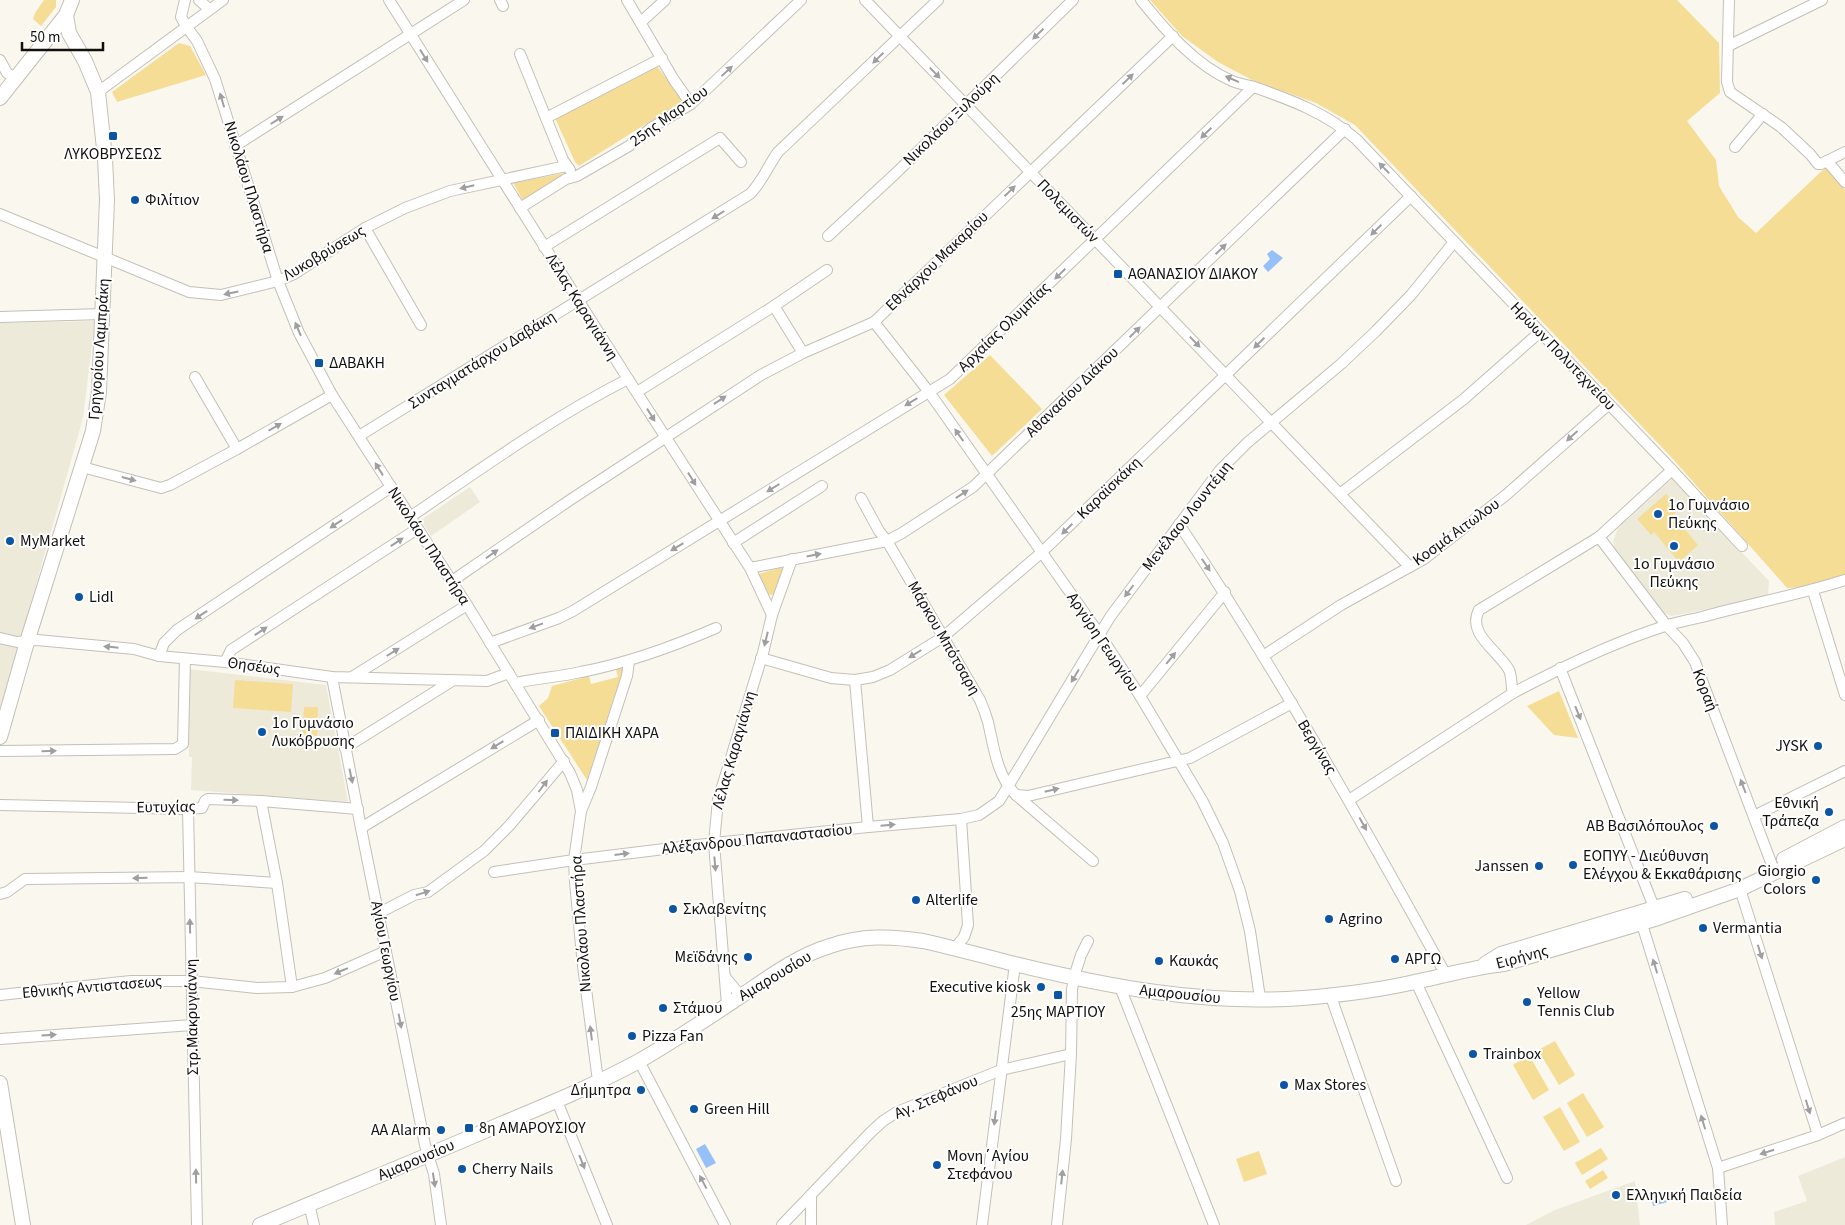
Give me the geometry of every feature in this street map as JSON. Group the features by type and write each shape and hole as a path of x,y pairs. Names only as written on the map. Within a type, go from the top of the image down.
{"main road":[{"path":"0,98 66,15 72,0"},
{"name":"Γρηγορίου Λαμπράκη","path":"0,737 27,642 82,467 97,411 108,200 105,158 98,92 85,61 69,33 66,15"},
{"name":"Ειρήνης","path":"1656,913 1772,865 1845,827"},
{"name":"Ειρήνης","path":"1481,966 1504,964 1640,918 1740,889 1845,839"},
{"name":"Αμαρουσίου","path":"260,1225 429,1156 598,1081 639,1061 741,996 784,966 828,946 850,940 873,937 897,937 955,948 1015,964 1120,987 1176,995 1230,999 1303,998 1416,982 1481,966"},
{"path":"0,1083 5,1142 23,1225"}],"street":[{"path":"64,0 66,15"},
{"path":"185,0 181,17 186,26"},
{"path":"200,0 209,9"},
{"path":"98,92 223,0"},
{"name":"Λέλας Καραγιάννη","path":"389,0 544,247 750,568 772,615"},
{"path":"236,146 411,36 464,0"},
{"path":"627,0 674,80 691,104"},
{"path":"641,22 665,0"},
{"name":"25ης Μαρτίου","path":"520,208 566,179 577,176 629,146 651,128 691,104 801,0"},
{"name":"Πολεμιστών","path":"865,0 1341,493 1410,567"},
{"path":"900,36 938,0"},
{"name":"Νικολάου Ξυλούρη","path":"828,236 1073,0"},
{"name":"Ηρώων Πολυτεχνείου","path":"1141,0 1172,36 1204,64 1232,81 1311,108 1345,129 1672,470 1742,546"},
{"path":"1729,0 1727,82 1730,92 1763,114 1795,140 1818,164 1845,152"},
{"path":"1728,46 1822,0"},
{"name":"Νικολάου Πλαστήρα","path":"186,26 197,41 215,79 278,280 299,332 332,395 516,683 564,761 577,790 581,811 574,860 582,966 598,1081"},
{"name":"Συνταγματάρχου Δαβάκη","path":"359,436 741,201 757,187 769,164 778,152 900,36"},
{"name":"Εθνάρχου Μακαρίου","path":"452,581 570,500 761,375 803,353 874,322 1172,36"},
{"path":"520,54 566,166 577,176"},
{"path":"546,118 662,58"},
{"path":"0,60 7,73 14,78"},
{"name":"Αρχαίας Ολυμπίας","path":"490,643 573,611 950,379 1253,87"},
{"path":"1735,147 1763,114"},
{"name":"Αθανασίου Διάκου","path":"750,568 887,541 973,487 1345,129"},
{"path":"544,247 720,138 741,162"},
{"path":"1827,161 1845,182"},
{"name":"Λυκοβρύσεως","path":"0,214 105,256 178,288 197,293 222,295 294,274 365,228 405,208 450,191 566,166"},
{"name":"Καραϊσκάκη","path":"761,658 831,678 855,680 873,677 890,670 943,637 1041,553 1411,196"},
{"path":"365,228 421,326"},
{"name":"Μενέλαου Λουντέμη","path":"1007,787 1110,617 1220,470 1271,422 1341,364 1376,331 1411,295 1454,242"},
{"path":"637,392 774,306 827,270"},
{"path":"774,306 803,353"},
{"path":"0,317 103,314"},
{"name":"Αργύρη Γεωργίου","path":"874,322 929,392 1100,635 1179,761 1213,821 1240,891 1250,931 1260,998"},
{"path":"1341,493 1464,399 1540,332"},
{"path":"195,377 237,449"},
{"path":"410,517 588,399 628,379"},
{"path":"82,467 161,488 237,449 332,395"},
{"name":"Κοσμά Αιτωλου","path":"1263,656 1341,605 1424,559 1506,495 1608,404"},
{"path":"1512,694 1509,670 1476,628 1474,618 1479,610 1599,537 1672,470"},
{"path":"733,543 822,486"},
{"path":"158,656 164,642 177,630 391,487"},
{"name":"Μάρκου Μπότσαρη","path":"861,498 980,700 988,720 995,754 1007,787"},
{"name":"Βεργίνας","path":"1179,524 1225,592 1349,800 1446,975"},
{"path":"225,662 231,650 417,529"},
{"name":"Κοραή","path":"1599,537 1666,625 1683,643 1695,662 1772,865"},
{"name":"Λέλας Καραγιάννη","path":"727,1005 714,844 718,800 772,615 792,559"},
{"path":"1349,800 1512,694 1560,668 1598,651 1666,625 1779,597 1812,591 1845,580"},
{"path":"1812,591 1845,695"},
{"path":"1140,696 1225,592"},
{"path":"352,678 467,605"},
{"path":"516,683 629,661 673,646 716,628"},
{"name":"Θησέως","path":"0,638 27,642 37,640 134,649 158,656 225,662 332,677 487,681 509,673"},
{"path":"0,751 175,749 183,744 185,659"},
{"path":"581,811 591,787 627,676 629,661"},
{"path":"1560,668 1656,913"},
{"name":"Αγίου Γεωργίου","path":"332,677 425,1145 434,1174 441,1225"},
{"path":"855,680 868,826"},
{"path":"345,748 452,681"},
{"path":"1016,795 1028,796 1190,758 1292,704"},
{"path":"361,828 538,720"},
{"path":"379,913 414,895 428,892 484,851 509,826 564,761"},
{"path":"1754,816 1845,771"},
{"path":"1007,787 1092,862"},
{"name":"Αλέξανδρου Παπαναστασίου","path":"494,872 574,860 868,826 961,819 979,815 999,801 1007,787"},
{"name":"Ευτυχίας","path":"0,805 188,809 202,808 208,799 261,800 358,809"},
{"path":"261,800 277,882 292,987"},
{"name":"Στρ.Μακρυγιάννη","path":"188,809 197,1225"},
{"path":"955,948 964,937 968,925 961,819"},
{"path":"0,894 6,893 25,879 189,877 277,882"},
{"path":"1740,889 1818,1135"},
{"path":"1640,918 1718,1168 1722,1225"},
{"path":"1056,1225 1066,1138 1074,977 1088,941"},
{"name":"Εθνικής Αντιστασεως","path":"0,995 131,981 191,981 256,988 292,987 325,978 386,952"},
{"path":"982,1225 1015,964"},
{"path":"725,977 741,996"},
{"path":"1416,982 1508,1178"},
{"path":"1120,987 1214,1225"},
{"path":"1330,994 1396,1181"},
{"path":"0,1039 192,1025"},
{"name":"Αγ. Στεφάνου","path":"782,1225 883,1121 897,1112 1001,1070 1071,1054"},
{"path":"639,1061 726,1225"},
{"path":"557,1100 607,1225"},
{"path":"1718,1168 1818,1135 1845,1122"},
{"path":"811,1225 812,1195"},
{"path":"309,1204 314,1225"}],"shaded area":[{"path":"44,0 56,0 56,7 41,26 33,19"},
{"path":"1150,0 1677,0 1719,43 1720,93 1687,121 1716,160 1719,186 1738,217 1756,233 1826,167 1845,190 1845,575 1815,586 1787,588 1672,458 1355,125 1316,103 1252,80 1218,62 1182,36"},
{"path":"179,43 190,46 206,75 117,102 112,92"},
{"path":"656,65 685,103 652,120 579,166 575,162 555,118"},
{"path":"569,172 523,201 514,184 515,183"},
{"path":"95,321 83,418 0,713 0,323"},
{"path":"990,355 1042,409 992,456 944,395"},
{"name":"1o Γυμνάσιο Πεύκης","path":"1672,479 1769,581 1768,596 1684,614 1671,616 1664,613 1615,551 1613,541 1618,528"},
{"path":"470,487 480,502 431,536 421,520"},
{"path":"1666,494 1679,509 1673,515 1698,545 1679,562 1654,532 1651,535 1637,519"},
{"path":"782,567 775,593 772,595 768,594 759,574"},
{"path":"622,667 623,670 587,780 539,706 548,698 552,686 589,676 591,684 618,677 616,669"},
{"name":"1ο Γυμνάσιο Λυκόβρυσης","path":"189,669 326,685 348,802 191,790 192,757 189,757"},
{"path":"235,680 293,684 291,712 233,708"},
{"path":"1559,691 1578,738 1554,735 1527,706"},
{"path":"304,707 318,707 317,736 302,735"},
{"path":"1555,1041 1575,1075 1559,1085 1538,1050"},
{"path":"1529,1055 1549,1090 1533,1100 1513,1065"},
{"path":"1583,1093 1604,1127 1587,1137 1567,1103"},
{"path":"1560,1107 1580,1142 1564,1151 1543,1117"},
{"path":"1601,1148 1608,1159 1582,1175 1575,1163"},
{"path":"1259,1151 1267,1174 1244,1182 1236,1159"},
{"path":"1845,1157 1845,1225 1775,1225 1774,1212 1807,1201 1798,1176"},
{"path":"1603,1170 1608,1178 1590,1189 1585,1181"},
{"name":"Ελληνική Παιδεία","path":"1635,1181 1640,1225 1526,1225 1555,1210"}],"water":[{"path":"1272,250 1283,258 1268,272 1263,266 1270,259 1267,254"},
{"path":"705,1144 716,1163 706,1168 696,1149"},
{"path":"1675,1191 1678,1199 1653,1206 1651,1197"}],"place":[{"name":"ΛΥΚΟΒΡΥΣΕΩΣ","path":"113,136"},
{"name":"Φιλίτιον","path":"135,200"},
{"name":"ΑΘΑΝΑΣΙΟΥ ΔΙΑΚΟΥ","path":"1118,274"},
{"name":"ΔΑΒΑΚΗ","path":"319,363"},
{"name":"1ο Γυμνάσιο Πεύκης","path":"1658,514"},
{"name":"MyMarket","path":"10,541"},
{"name":"1o Γυμνάσιο Πεύκης","path":"1674,546"},
{"name":"Lidl","path":"79,597"},
{"name":"1ο Γυμνάσιο Λυκόβρυσης","path":"262,732"},
{"name":"ΠΑΙΔΙΚΗ ΧΑΡΑ","path":"555,733"},
{"name":"JYSK","path":"1818,746"},
{"name":"Εθνική Τράπεζα","path":"1829,812"},
{"name":"ΑΒ Βασιλόπουλος","path":"1714,826"},
{"name":"ΕΟΠΥΥ - Διεύθυνση Ελέγχου & Εκκαθάρισης","path":"1573,865"},
{"name":"Janssen","path":"1539,866"},
{"name":"Giorgio Colors","path":"1816,880"},
{"name":"Alterlife","path":"916,900"},
{"name":"Σκλαβενίτης","path":"673,909"},
{"name":"Agrino","path":"1329,919"},
{"name":"Vermantia","path":"1703,928"},
{"name":"Μεϊδάνης","path":"748,957"},
{"name":"ΑΡΓΩ","path":"1395,959"},
{"name":"Καυκάς","path":"1159,961"},
{"name":"Executive kiosk","path":"1041,987"},
{"name":"25ης ΜΑΡΤΙΟΥ","path":"1058,995"},
{"name":"Yellow Tennis Club","path":"1527,1002"},
{"name":"Στάμου","path":"663,1008"},
{"name":"Pizza Fan","path":"632,1036"},
{"name":"Trainbox","path":"1473,1054"},
{"name":"Max Stores","path":"1284,1085"},
{"name":"Δήμητρα","path":"641,1090"},
{"name":"Green Hill","path":"694,1109"},
{"name":"8η ΑΜΑΡΟΥΣΙΟΥ","path":"469,1128"},
{"name":"AA Alarm","path":"441,1130"},
{"name":"Μονη΄Αγίου Στεφάνου","path":"937,1165"},
{"name":"Cherry Nails","path":"462,1169"},
{"name":"Ελληνική Παιδεία","path":"1616,1195"}]}
